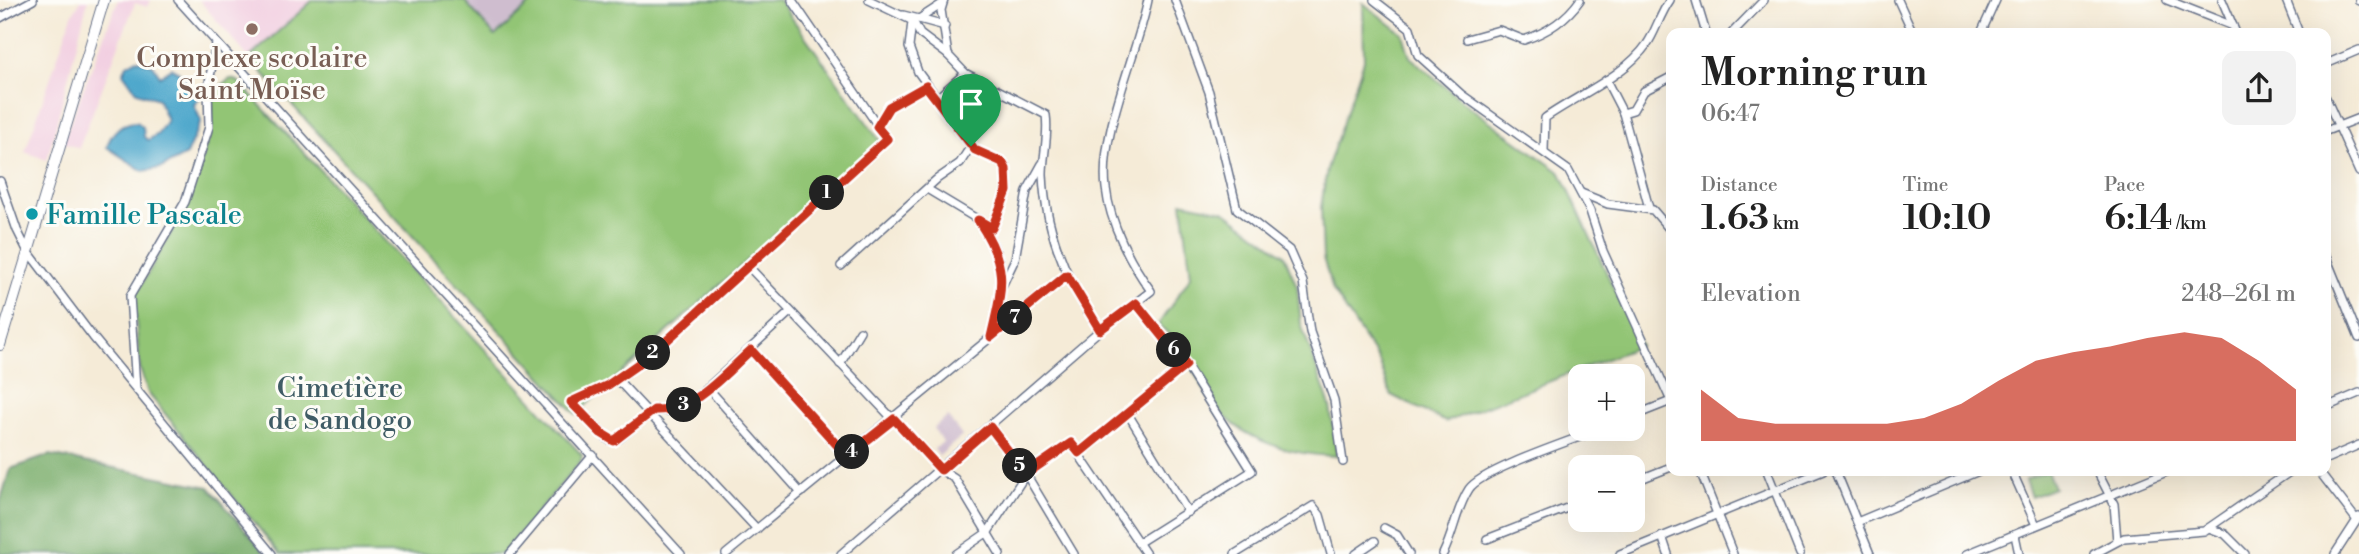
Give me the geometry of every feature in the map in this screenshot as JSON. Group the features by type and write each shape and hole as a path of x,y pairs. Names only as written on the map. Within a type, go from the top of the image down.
{"street":[{"path":"0,18 19,3 33,0"},
{"path":"0,345 104,0"},
{"path":"178,0 681,554"},
{"path":"790,312 692,402 669,411 654,410 647,413 614,441 601,433 571,402 608,385 651,355 887,139 792,0"},
{"path":"869,0 915,21 945,26"},
{"path":"841,554 1100,330 1151,291 1125,246 1105,188 1111,133 1142,30 1148,0"},
{"path":"1175,0 1209,92 1237,209 1289,250 1303,282 1310,332 1334,400 1343,462"},
{"path":"1374,0 1410,28 1414,34 1415,51 1421,59 1461,93 1567,170 1581,193 1603,251 1666,390"},
{"path":"1467,39 1499,30 1524,40 1559,23 1580,0"},
{"path":"1544,151 1545,118 1606,80 1648,44 1655,24 1670,0"},
{"path":"1696,0 1704,28"},
{"path":"1737,28 1764,0"},
{"path":"1898,0 1911,28"},
{"path":"1984,28 1996,0"},
{"path":"2167,0 2232,28"},
{"path":"2222,0 2234,28"},
{"path":"2286,0 2297,28"},
{"path":"927,189 992,228 1007,191 1008,175 1002,162 971,146 926,86 909,47 915,21 943,2 948,55"},
{"path":"915,21 920,34 948,55 965,73 1046,115 1044,160 1048,216 1067,275 1100,330"},
{"path":"136,388 130,296 185,202 209,127 208,88 216,43"},
{"path":"2331,62 2359,50"},
{"path":"937,98 965,73"},
{"path":"1606,80 1623,113 1649,208 1666,226"},
{"path":"1623,113 1633,110 1644,91 1666,80"},
{"path":"877,127 889,107 926,86"},
{"path":"2331,110 2359,172"},
{"path":"2331,129 2359,118"},
{"path":"841,266 960,163 971,146"},
{"path":"991,337 1003,284 1015,259 1027,191 1044,160"},
{"path":"0,181 27,250 272,554"},
{"path":"1581,193 1632,209 1649,208"},
{"path":"978,220 997,251 1003,284"},
{"path":"748,267 941,470 955,479 1000,554"},
{"path":"2331,268 2356,320 2359,338"},
{"path":"726,554 1067,275"},
{"path":"1136,303 1186,365 1252,471 1138,543"},
{"path":"840,363 860,331"},
{"path":"751,350 847,456"},
{"path":"1079,453 1186,365"},
{"path":"616,377 757,529"},
{"path":"709,389 801,494"},
{"path":"2331,405 2359,393"},
{"path":"1645,411 1666,403"},
{"path":"1128,414 1188,512"},
{"path":"990,427 1026,474 1074,554"},
{"path":"1443,554 1457,511 1471,486 1488,474 1571,441"},
{"path":"956,554 988,532 1026,474 1071,443 1146,554"},
{"path":"2331,457 2359,445"},
{"path":"510,554 593,455"},
{"path":"1645,477 1666,469"},
{"path":"1702,476 1733,554"},
{"path":"1769,476 1800,554"},
{"path":"1620,554 1811,476"},
{"path":"1838,476 1870,554"},
{"path":"1857,522 1967,476"},
{"path":"2014,476 2036,525"},
{"path":"2100,476 2111,494 2117,516 2117,541"},
{"path":"1967,554 2156,476"},
{"path":"2094,554 2117,541 2138,536 2202,532 2280,476"},
{"path":"2323,476 2358,518 2335,554"},
{"path":"1235,554 1313,506 1320,515 1331,554"},
{"path":"1487,539 1568,508"},
{"path":"1384,528 1397,535 1409,554"},
{"path":"2209,528 2225,534 2245,554"},
{"path":"2015,535 2019,554"},
{"path":"1662,536 1668,554"},
{"path":"1356,554 1375,541"}],"shaded area":[{"path":"81,0 88,0 47,160 25,152 72,15"},
{"path":"118,0 151,0 148,7 135,3 79,148 82,150 63,142"},
{"name":"Complexe scolaire Saint Moïse","path":"199,0 313,0 249,58"},
{"path":"464,0 535,0 495,36"},
{"path":"948,417 962,436 939,456 934,449 943,442 933,428"}],"green space":[{"path":"313,0 464,0 495,36 535,0 779,0 880,141 576,414 249,58"},
{"path":"1363,3 1403,34 1410,57 1467,105 1561,173 1640,346 1594,364 1568,364 1568,374 1446,422 1391,395 1379,361 1333,290 1323,258 1321,207 1327,169 1364,60"},
{"name":"Cimetière de Sandogo","path":"230,79 238,81 582,455 581,461 502,554 280,554 148,393 140,369 134,298 188,203 212,127 212,92"},
{"path":"1182,202 1224,211 1284,255 1297,286 1301,324 1330,406 1337,456 1288,450 1241,429 1208,397 1176,342 1158,325 1191,276"},
{"path":"50,455 209,487 266,554 0,554 0,502 10,469"},
{"path":"2035,476 2049,476 2054,488 2031,497 2025,480"}],"water":[{"path":"137,59 153,65 160,76 172,68 180,73 200,98 194,105 201,121 186,155 161,168 143,171 107,147 114,132 122,126 137,122 143,127 144,137 148,140 158,134 167,120 158,99 137,92 123,73 127,65"}],"place":[{"name":"Complexe scolaire Saint Moïse","path":"252,29"},
{"name":"Famille Pascale","path":"32,214"}],"route":[{"path":"926,86 971,146 1002,162 1008,175 1007,191 995,215 992,228 978,220 993,243 1002,270 1002,295 991,337 1067,275 1100,330 1136,303 1186,365 1079,453 1071,443 1026,474 990,427 941,470 894,419 847,456 751,350 692,402 669,411 654,410 647,413 620,439 614,441 601,433 571,402 608,385 651,355 784,235 887,139 877,127 889,107 906,95 926,86"}]}
